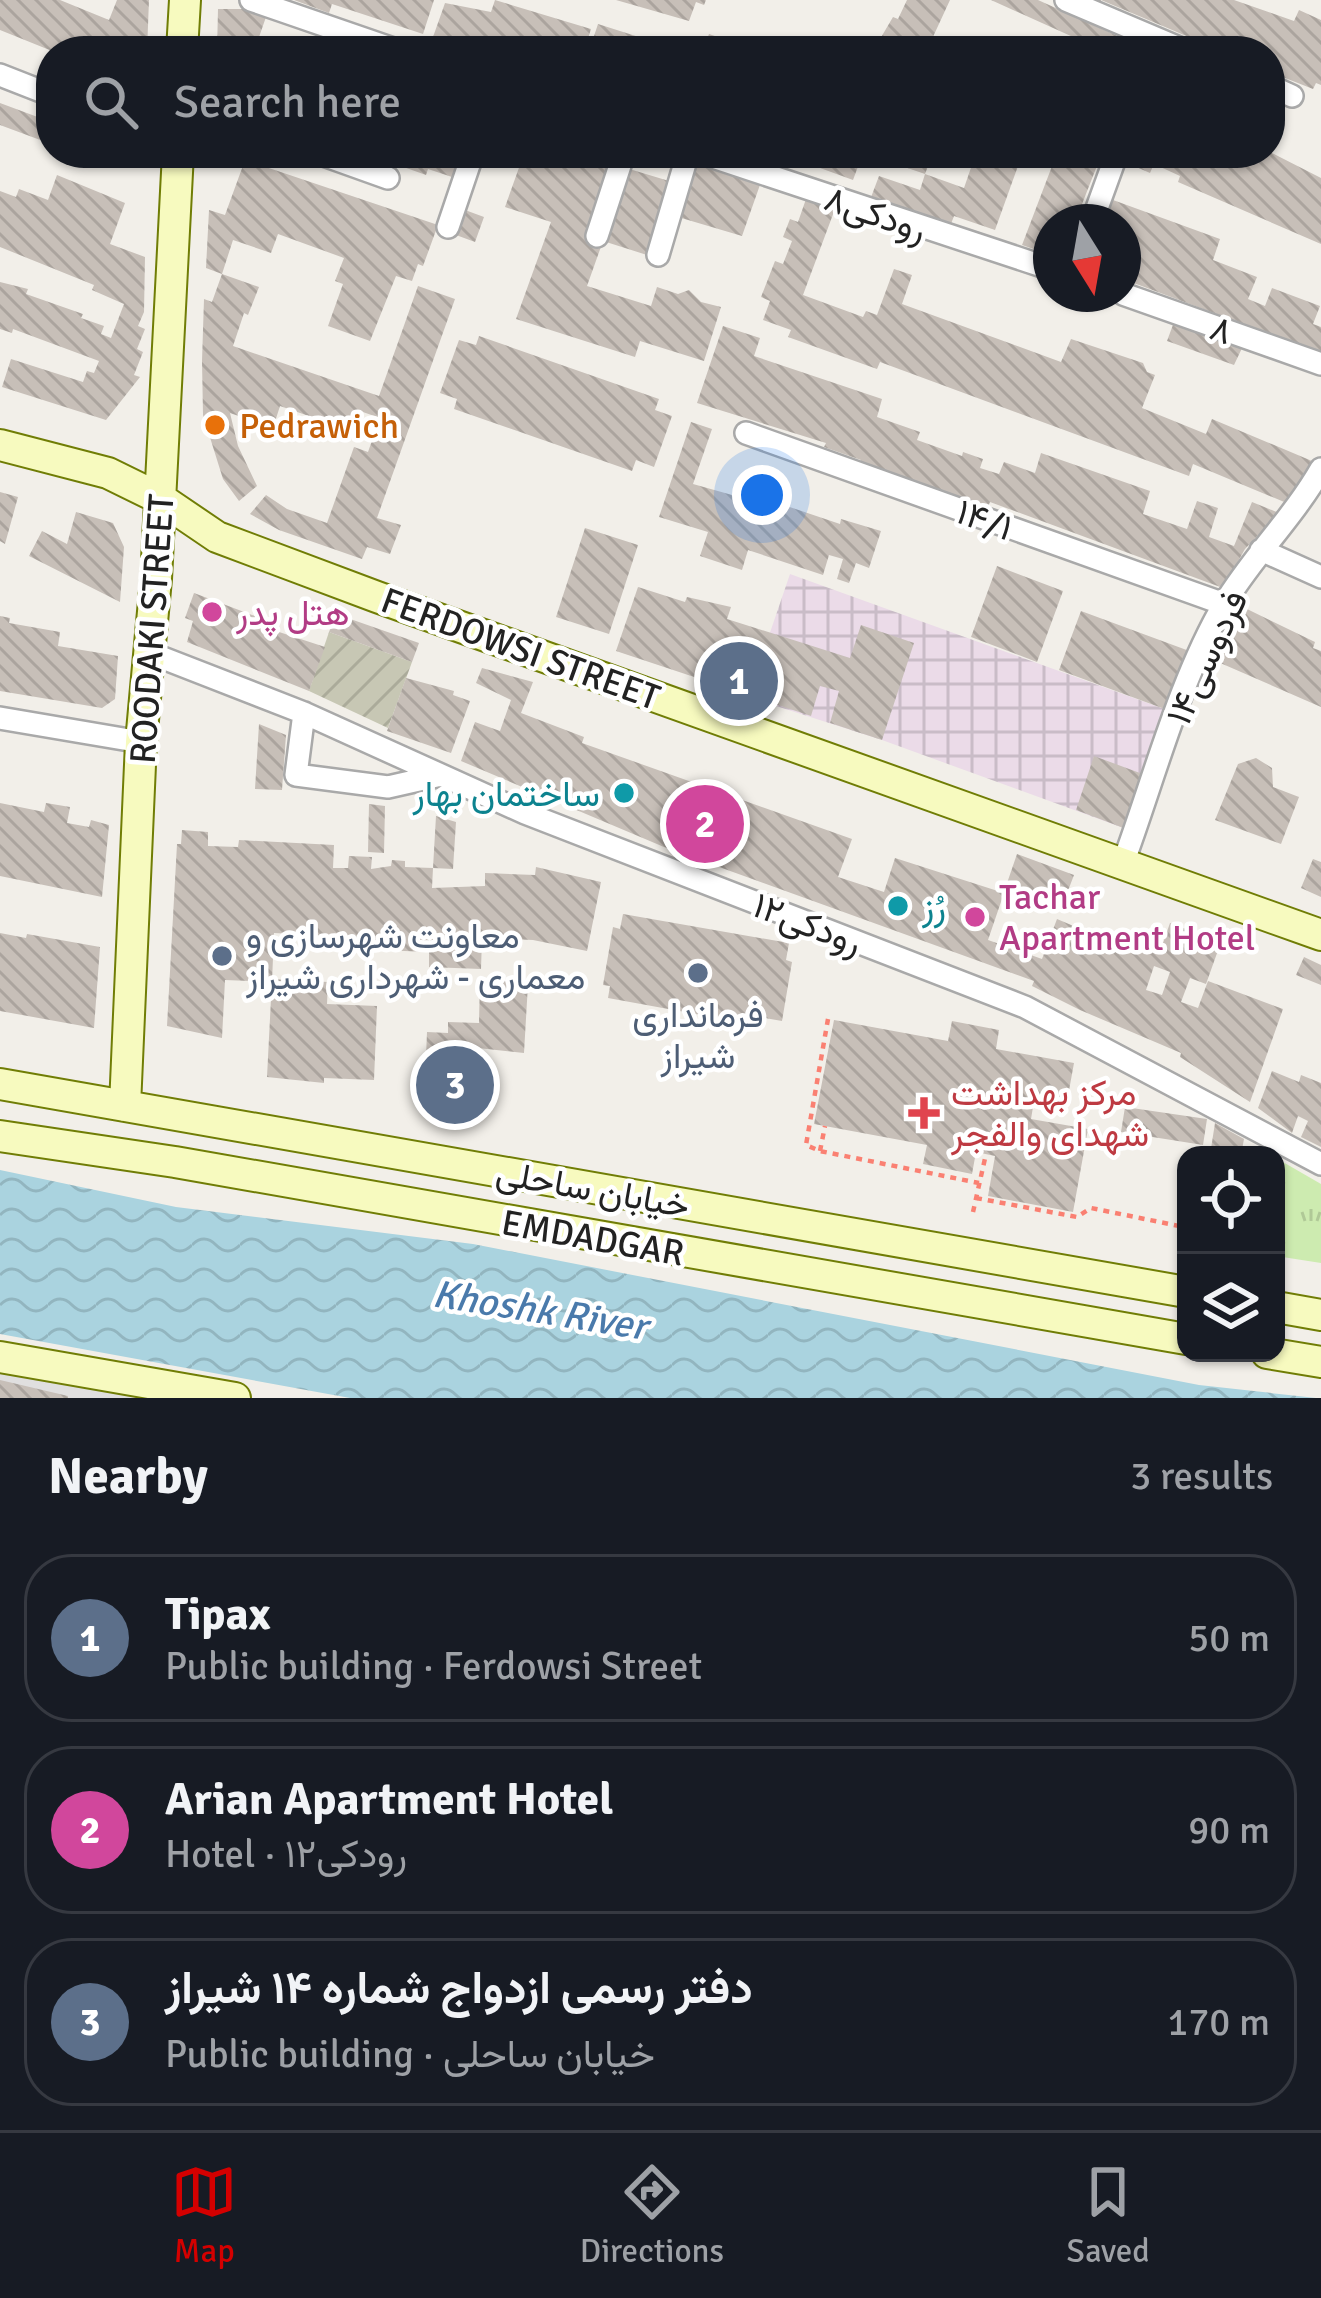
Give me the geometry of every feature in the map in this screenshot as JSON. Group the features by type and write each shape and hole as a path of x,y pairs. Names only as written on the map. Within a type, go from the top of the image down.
{"main road":[{"path":"183,36 185,0"},
{"name":"ROODAKI STREET","path":"124,1106 141,742 161,499 177,168"},
{"name":"FERDOWSI STREET","path":"0,445 108,473 161,499 217,537 377,597 1321,934"},
{"name":"خیابان ساحلی","path":"0,1084 1177,1290"},
{"name":"EMDADGAR","path":"0,1136 176,1162 1177,1337"},
{"path":"1285,1309 1321,1315"},
{"path":"1285,1356 1321,1362"},
{"path":"0,1357 235,1398"}],"street":[{"path":"251,0 355,36"},
{"path":"1066,0 1135,36"},
{"path":"0,75 36,89"},
{"path":"1285,93 1292,96"},
{"path":"360,168 388,178"},
{"path":"448,227 468,168"},
{"path":"597,236 618,168"},
{"path":"658,255 684,168"},
{"name":"رودکی۸","path":"746,168 1033,263"},
{"path":"1099,204 1112,168"},
{"name":"۸","path":"1141,300 1321,364"},
{"name":"۱۴/۱","path":"746,434 1224,604"},
{"name":"فردوسی۱۴","path":"1123,863 1199,656 1224,604 1261,550 1299,508 1321,469"},
{"path":"1261,550 1321,577"},
{"name":"رودکی۱۲","path":"150,652 304,713 525,813 1025,1007 1321,1164"},
{"path":"304,713 296,775 388,787 441,775"},
{"path":"0,718 141,742"}],"path":[{"path":"828,1019 806,1145 980,1183"},
{"path":"820,1151 825,1126"},
{"path":"974,1212 986,1154"},
{"path":"976,1198 1077,1217 1091,1208 1177,1226"}],"shaded area":[{"path":"790,574 1170,711 1129,830 748,697"},
{"path":"329,632 412,662 388,728 309,691"},
{"path":"0,1365 183,1398 0,1398"}],"green space":[{"path":"1285,1163 1321,1184 1321,1263 1285,1257"}],"water":[{"name":"Khoshk River","path":"0,1170 176,1207 473,1244 1199,1385 1316,1398 350,1398 0,1334"}],"building":[{"path":"0,0 60,0 109,20 117,0 149,0 148,36 36,36 36,45 0,30"},
{"path":"294,0 434,0 423,34 332,4 329,13"},
{"path":"495,0 591,29 589,36 433,36 445,3 491,12"},
{"path":"616,0 706,0 704,5 696,2 689,21"},
{"path":"907,0 950,0 933,36 882,36 893,17 898,19"},
{"path":"991,0 1038,0 1118,36 1071,36"},
{"path":"1101,0 1234,0 1294,21 1299,10 1321,20 1321,85 1316,83 1313,89 1285,78 1285,36 1186,36"},
{"path":"218,9 245,9 266,17 259,36 217,36"},
{"path":"598,24 636,36 594,36"},
{"path":"0,103 36,116 36,138 0,125"},
{"path":"1285,160 1321,178 1321,244 1178,182 1180,176 1163,168 1285,168"},
{"path":"242,168 269,168 438,225 423,266 418,264 412,281 396,276 370,341 328,326 343,284 335,281 344,258 278,234 271,253 233,240 222,274 206,268 209,210 225,215"},
{"path":"406,168 459,168 455,178 428,169 426,175"},
{"path":"519,168 608,168 585,234 603,241 587,286 651,306 657,287 678,294 689,290 701,302 721,307 704,361 640,341 635,357 516,319 551,222 505,207"},
{"path":"626,168 669,181 647,255 603,241"},
{"path":"720,168 761,182 742,236 678,217 691,169"},
{"path":"820,168 857,168 853,180"},
{"path":"971,168 1017,168 995,230 954,216 949,229 870,200 879,176 920,190 925,174 964,188"},
{"path":"1051,168 1096,168 1082,204 1038,204"},
{"path":"57,175 125,203 110,244 145,257 144,312 138,326 145,329 137,349 143,352 134,375 140,377 106,420 2,387 11,359 83,382 99,361 13,329 12,333 0,329 0,282 83,314 81,318 104,326 101,334 111,338 124,304 92,290 94,285 0,247 0,191 16,197 19,189 48,200"},
{"path":"806,199 835,209 803,295 863,317 866,311 877,315 894,269 912,275 902,304 1061,362 1071,339 1143,363 1155,375 1142,408 1206,434 1212,419 1312,461 1289,504 1193,464 1189,476 880,362 877,369 788,337 791,330 763,320 770,301 761,297 775,261 783,264 792,241 783,237 790,219 798,222"},
{"path":"465,210 484,217 475,242 456,235"},
{"path":"1141,210 1220,239 1213,260 1257,277 1248,299 1265,306 1272,288 1320,306 1313,324 1321,327 1321,353 1141,286"},
{"path":"1033,216 1033,249 1022,245"},
{"path":"222,274 259,287 233,346 379,396 418,286 455,299 377,518 401,525 390,554 367,547 362,559 279,530 250,514 266,495 287,509 327,523 354,447 368,452 380,418 360,411 352,431 280,406 273,428 230,413 238,446 257,486 239,501 223,479 203,415 202,361 204,299 212,302"},
{"path":"1174,322 1243,346 1234,365 1167,341"},
{"path":"723,326 760,338 754,356 882,399 877,417 920,432 917,440 983,459 980,468 999,474 1004,462 1035,473 1041,453 1150,491 1143,514 1187,529 1197,501 1218,508 1209,537 1234,546 1252,502 1279,513 1245,549 1223,588 990,502 987,509 859,465 861,460 824,447 826,443 697,403"},
{"path":"479,336 659,399 655,410 672,416 654,467 636,460 632,471 454,409 457,399 440,393 459,340 476,345"},
{"path":"691,422 712,429 693,484 881,531 869,568 856,563 849,583 837,579 843,559 829,555 823,575 748,550 742,570 700,556 708,532 659,517"},
{"path":"0,492 18,497 5,544 0,541"},
{"path":"76,512 113,523 124,547 120,602 29,556 42,531 67,544"},
{"path":"585,528 638,545 609,634 556,617"},
{"path":"997,566 1063,591 1037,662 971,637"},
{"path":"638,587 685,602 687,597 731,607 727,619 850,658 861,625 914,643 882,740 830,723 839,691 820,686 811,716 616,651"},
{"path":"194,593 278,625 276,631 325,647 309,691 187,642 193,621 185,618"},
{"path":"1247,609 1315,642 1313,648 1321,651 1321,707 1218,662"},
{"path":"1081,611 1192,652 1170,711 1059,670"},
{"path":"336,614 419,643 412,662 329,632"},
{"path":"0,616 10,618 9,623 60,632 58,646 118,656 115,699 102,708 0,691"},
{"path":"482,668 533,682 521,713 584,737 582,743 852,839 838,877 884,892 895,858 1004,893 988,940 1042,959 1057,919 1116,944 1119,936 1130,940 1132,935 1162,946 1170,923 1221,942 1206,984 1190,978 1181,1002 1198,1008 1208,981 1283,1009 1250,1102 1180,1057 1181,1053 1080,1010 1032,986 1034,981 664,847 461,761 475,722 500,731 511,700 476,683","holes":["1154,966 1170,972 1162,995 1146,990"]},
{"path":"406,678 454,691 453,695 470,701 451,753 387,731"},
{"path":"259,724 286,735 282,790 255,789"},
{"path":"1094,756 1148,776 1129,830 1076,810"},
{"path":"1256,758 1272,768 1273,787 1299,797 1281,844 1215,820 1238,764"},
{"path":"0,803 44,812 46,803 70,807 67,823 89,827 91,820 109,825 102,897 0,876"},
{"path":"369,804 385,806 384,853 368,852"},
{"path":"436,816 456,822 453,869 433,868"},
{"path":"182,830 208,832 208,846 238,847 239,840 334,845 333,868 348,868 349,856 372,857 371,869 391,866 392,860 405,861 405,867 433,868 432,888 485,886 485,873 535,875 536,867 601,882 587,951 533,940 482,938 481,969 429,967 429,952 380,950 380,945 329,943 330,936 274,933 272,982 225,980 222,1038 167,1026 177,844 181,844"},
{"path":"1017,854 1074,875 1061,909 1005,889"},
{"path":"1313,859 1321,862 1321,897 1301,888"},
{"name":"فرمانداری شیراز","path":"623,914 789,943 786,960 792,962 782,1021 747,1015 745,1023 608,998 610,986 603,985 613,927 620,929"},
{"path":"0,933 100,947 94,1028 0,1011"},
{"path":"1304,957 1321,965 1321,985 1296,975"},
{"path":"480,978 528,984 524,1053 478,1048 476,1113 424,1106 427,1032 448,1033 448,1022 479,1023"},
{"path":"272,979 328,982 327,1004 377,1006 374,1080 324,1078 324,1083 267,1077"},
{"name":"مرکز بهداشت شهدای والفجر","path":"834,1020 948,1041 952,1021 999,1030 996,1049 1074,1063 1066,1107 1034,1101 1031,1119 1088,1129 1073,1212 988,1196 995,1156 976,1152 972,1174 923,1164 927,1145 814,1124"},
{"path":"1272,1071 1299,1082 1301,1075 1321,1083 1321,1147 1301,1137 1308,1121 1298,1116 1292,1133 1258,1108"},
{"path":"1125,1107 1207,1119 1203,1145 1121,1132"},
{"path":"1215,1123 1244,1139 1243,1146 1211,1146"},
{"path":"0,1380 68,1396 68,1398 0,1398"}],"place":[{"name":"Pedrawich","path":"215,425"},
{"name":"هتل پدر","path":"212,612"},
{"name":"Tipax","path":"739,681"},
{"name":"ساختمان بهار","path":"624,793"},
{"name":"Arian Apartment Hotel","path":"705,824"},
{"name":"رُز","path":"898,906"},
{"name":"Tachar Apartment Hotel","path":"975,917"},
{"name":"معاونت شهرسازی و معماری - شهرداری شیراز","path":"222,956"},
{"name":"فرمانداری شیراز","path":"698,973"},
{"name":"دفتر رسمی ازدواج شماره ۱۴ شیراز","path":"455,1085"},
{"name":"مرکز بهداشت شهدای والفجر","path":"924,1113"}]}
